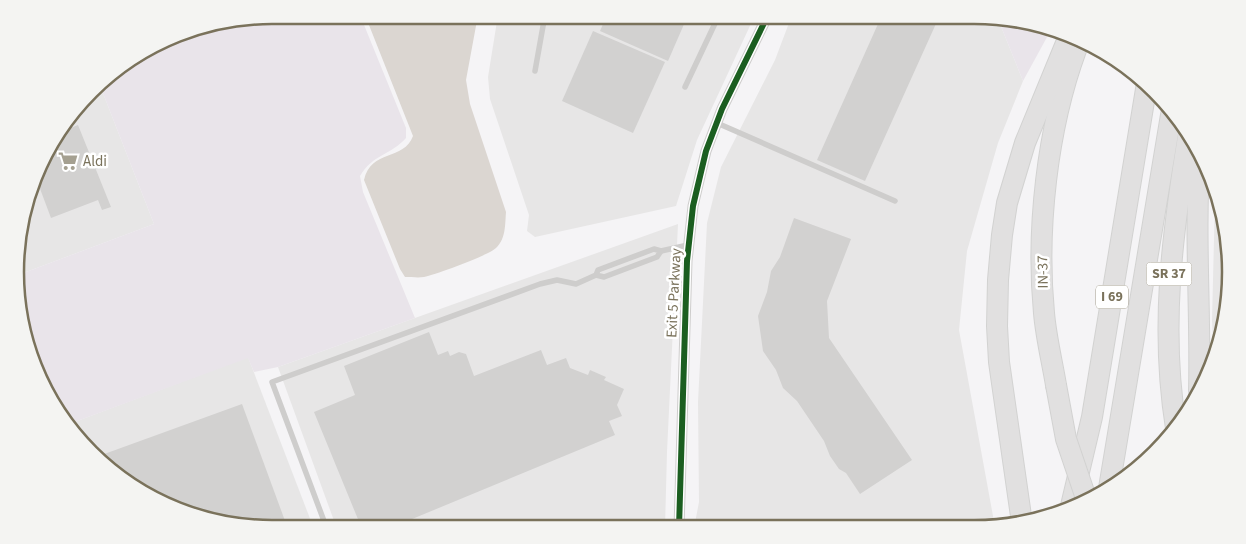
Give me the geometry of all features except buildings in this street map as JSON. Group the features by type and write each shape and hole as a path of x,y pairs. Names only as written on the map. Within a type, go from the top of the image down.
{"highway":[{"path":"1021,515 999,362 997,326 998,280 1002,235 1007,203 1025,143 1067,42"},
{"name":"IN-37","path":"1078,46 1057,120 1045,192 1042,281 1044,314 1066,438 1085,495"},
{"name":"I 69","path":"1072,500 1092,417 1146,92"},
{"name":"I 69","path":"1111,479 1170,120"},
{"name":"SR 37","path":"1174,419 1168,357 1170,269 1173,234 1187,145"},
{"path":"1199,167 1196,242 1200,376"}],"street":[{"name":"Exit 5 Parkway","path":"679,520 680,450 689,244 693,206 706,151 716,123 764,24"}],"lane":[{"path":"535,71 543,24"},
{"path":"685,87 715,24"},
{"path":"716,123 895,201"},
{"path":"323,520 272,382 540,284 557,280 576,284 596,275 604,277 657,256 661,250 689,244"}],"shaded area":[{"path":"256,24 364,24 406,128 406,138 371,163 360,176 363,192 415,318 278,367 254,372 248,358 74,422 49,382 37,352 26,304 24,273 154,224 102,91 134,66 162,49 208,32"},
{"path":"369,24 476,24 466,80 470,104 506,212 504,231 502,240 491,251 462,264 424,277 405,277 400,269 364,180 373,164 403,149 409,144 413,136"},
{"path":"497,24 751,24 697,140 676,206 535,237 527,231 529,215 490,99 488,77"},
{"path":"789,24 1001,25 1023,81 998,143 967,251 959,330 994,520 696,520 699,502 698,402 707,223 721,167 775,60"},
{"path":"1001,25 1048,35 1023,81"},
{"path":"102,91 154,224 24,273 24,256 32,208 49,162 75,121"},
{"path":"1215,212 1222,256 1222,288 1213,339"},
{"path":"678,224 665,520 334,520 278,367"},
{"path":"248,357 311,520 256,520 240,518 208,512 162,495 108,459 85,436 74,422"}],"cycle path":[{"path":"679,520 687,261 693,206 706,151 722,109 764,24"}],"place":[{"name":"Aldi","path":"68,161"}]}
